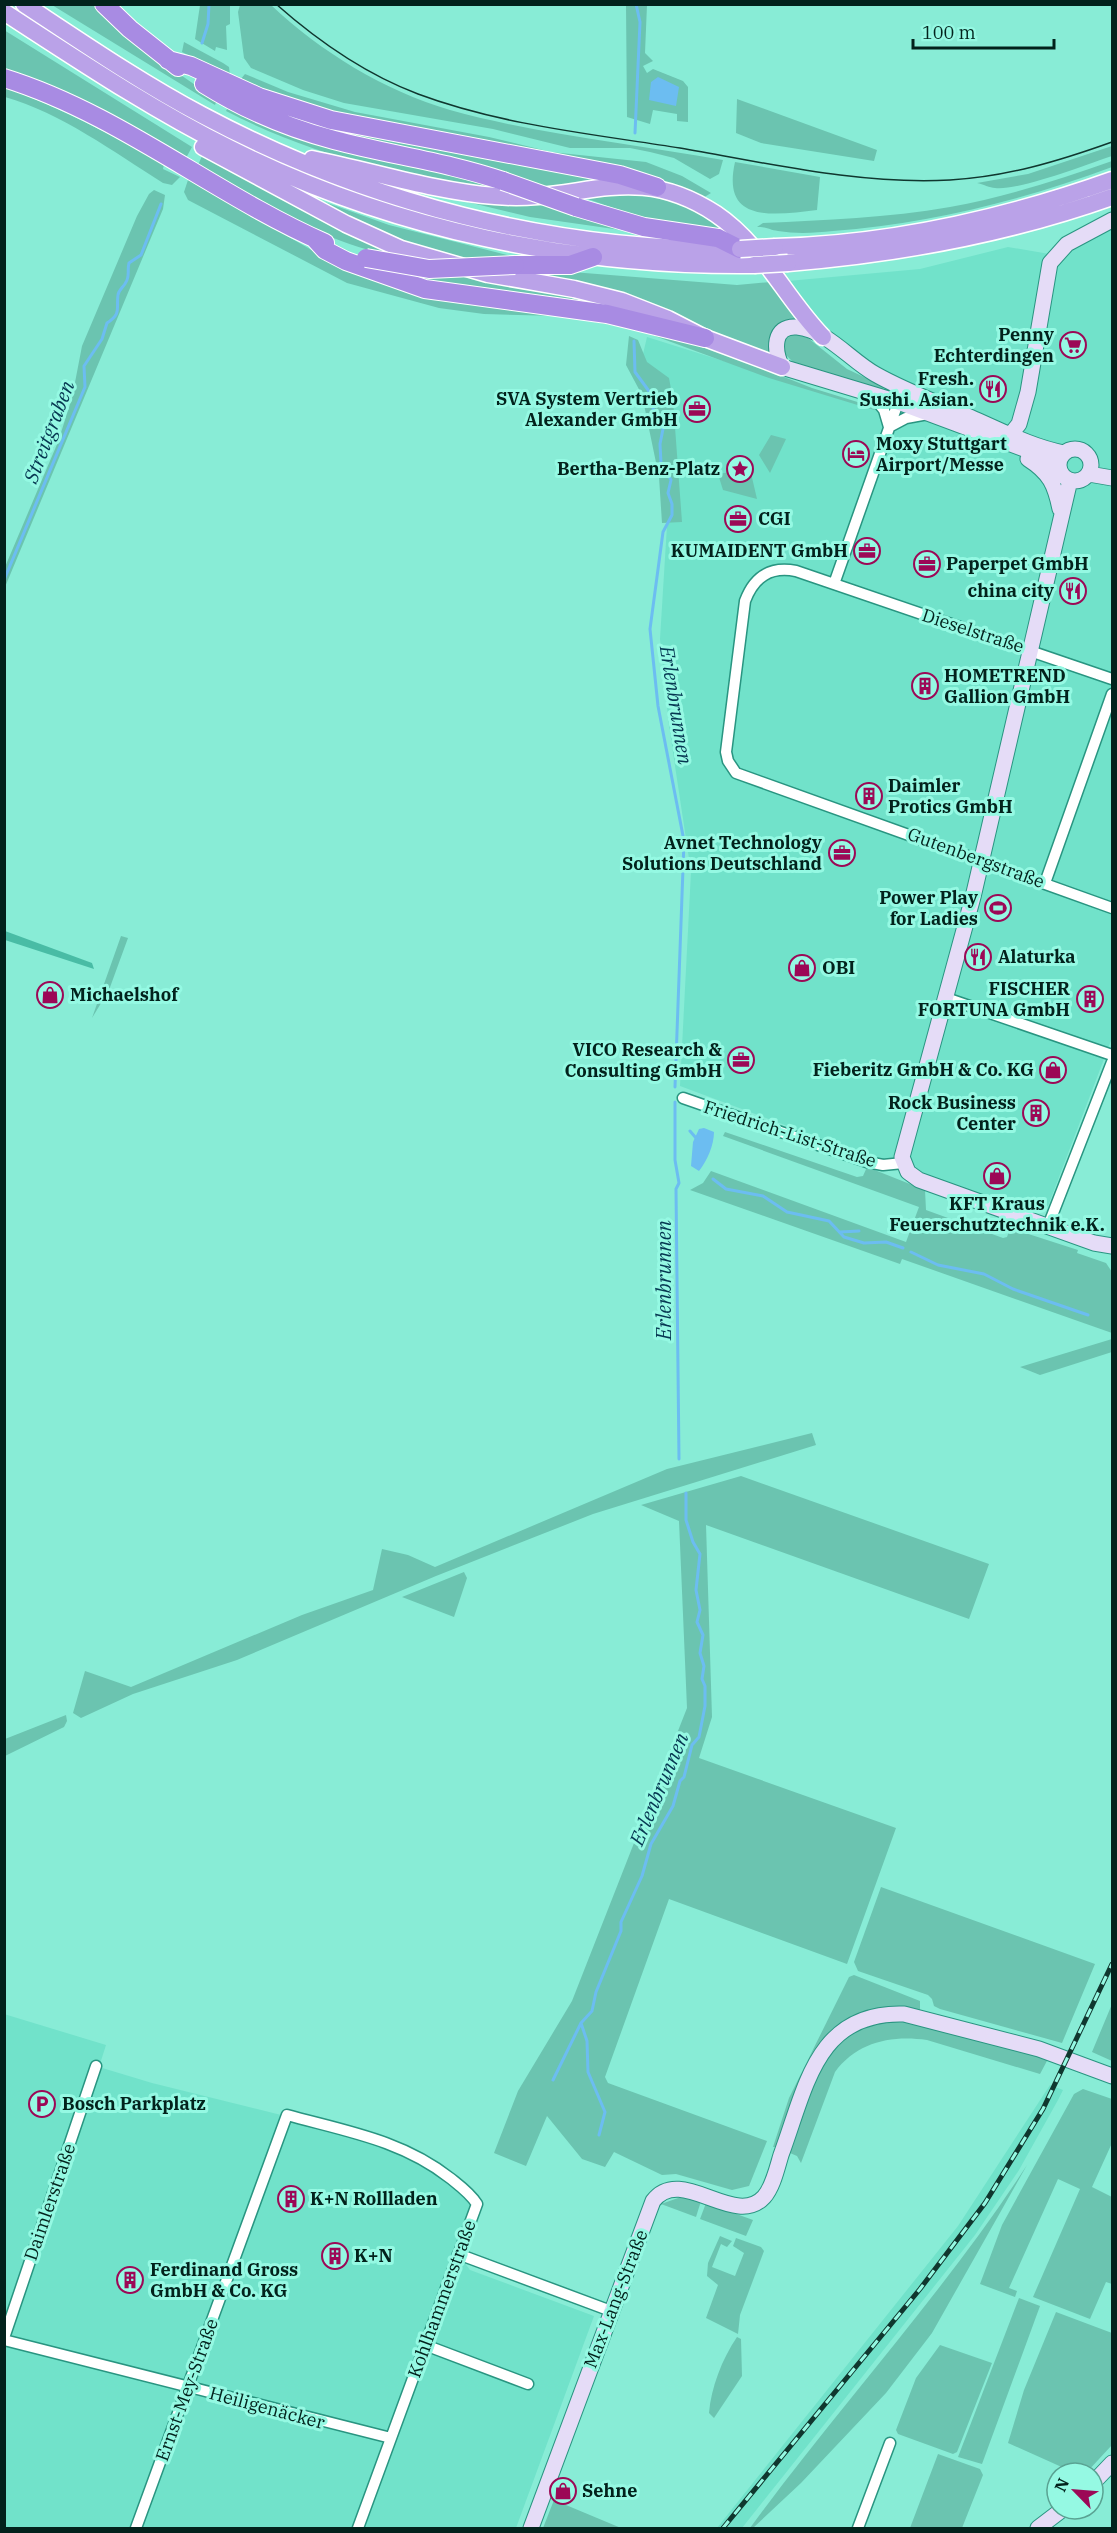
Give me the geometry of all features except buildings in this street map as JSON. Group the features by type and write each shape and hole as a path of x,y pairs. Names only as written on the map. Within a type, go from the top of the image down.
{"highway":[{"path":"24,4 141,80 207,134 339,221 401,249 470,270 615,298 668,319 705,338 782,367"},
{"path":"104,4 168,60 229,91 272,119 319,136 450,165 644,227 718,238 740,249"},
{"path":"4,12 171,117 277,171 396,215 493,240 594,257 678,264 754,265 872,255 947,242 1036,221 1113,197"},
{"path":"4,78 77,107 314,238 366,258 429,269 570,265 594,257"},
{"path":"229,91 345,124 620,175 689,199 729,224 769,266 798,309 823,337"},
{"path":"207,134 276,152 442,189 491,196 532,198 613,186 657,187"},
{"path":"276,152 378,191 493,223 616,243 666,247 740,249 844,243 935,229 992,217 1113,180"},
{"path":"314,238 325,250 346,261 425,289 607,314 705,338"}],"main road":[{"path":"1003,439 1019,424 1028,392 1050,263 1067,244 1113,220"},
{"path":"1061,460 1003,439 929,414 899,394 823,337 796,327 787,328 776,340 775,349 782,367 870,393 899,394 1003,439 1051,477 1057,490 1062,516"},
{"path":"903,1163 906,1140 982,860 1062,516 1083,474 1081,450 1072,449 1061,460 1062,475 1083,474 1113,472"},
{"path":"1083,474 1113,478"},
{"name":"Friedrich-List-Straße","path":"903,1163 908,1172 919,1180 1094,1243 1113,1254"},
{"name":"Friedrich-List-Straße","path":"1094,1243 1113,1246"},
{"name":"Max-Lang-Straße","path":"531,2529 652,2204 664,2191 680,2189 732,2205 747,2205 763,2198 773,2179 820,2057 835,2035 864,2018 884,2014 926,2019 1039,2049 1113,2076"}],"street":[{"path":"870,393 880,404 889,427"},
{"path":"834,584 899,394"},
{"path":"889,427 906,418 929,414"},
{"name":"Dieselstraße","path":"736,773 728,761 727,741 743,612 750,589 760,576 769,571 786,569 834,584 1113,679"},
{"path":"1045,883 1113,694"},
{"name":"Gutenbergstraße","path":"736,773 1113,908"},
{"path":"946,998 1113,1055"},
{"path":"1048,1226 1113,1062"},
{"name":"Friedrich-List-Straße","path":"683,1098 867,1162 883,1165 903,1163"},
{"name":"Daimlerstraße","path":"4,2339 96,2066"},
{"name":"Kohlhammerstraße","path":"287,2115 396,2145 428,2163 462,2187 477,2204 358,2529"},
{"name":"Ernst-Mey-Straße","path":"136,2529 287,2115"},
{"path":"458,2254 611,2311"},
{"name":"Heiligenäcker","path":"4,2339 391,2438"},
{"path":"425,2345 528,2384"},
{"path":"858,2529 890,2443"}],"shaded area":[{"path":"52,5 95,5 154,55 217,100 215,105"},
{"path":"200,5 230,5 230,24 226,26 227,50 216,47 215,51 195,39"},
{"path":"240,5 271,5 332,54 354,68 425,102 516,126 723,160 719,174 710,179 674,158 650,152 630,148 570,148 493,129 344,103 303,90 251,68 244,58 238,12"},
{"path":"626,5 647,5 645,53 653,61 643,66 647,73 653,69 683,81 688,87 688,122 677,121 677,114 653,110 650,124 627,117"},
{"path":"4,30 192,147 186,158 5,71"},
{"path":"184,42 229,67 230,76 182,52"},
{"path":"245,74 288,92 355,112 489,137 551,152 646,162 682,176 711,193 703,198 660,180 330,115 240,80"},
{"path":"658,77 679,87 676,106 649,100 651,82"},
{"path":"4,87 106,132 164,164 163,169 180,177 172,185 163,183 67,123 5,97"},
{"path":"242,96 337,129 608,181 554,190 479,164 352,138 297,121"},
{"path":"737,99 877,150 874,161 761,143 736,133"},
{"path":"229,105 437,167 501,190 395,171 326,152 259,127 226,111"},
{"path":"1112,146 1112,156 1036,181 1006,188 993,188 977,183 1028,174"},
{"path":"203,154 356,234 355,238 396,256 344,242 269,206 198,165"},
{"path":"1112,161 1112,167 1044,190 975,209 904,223 812,233 775,231 757,227 763,223 880,216 950,207 1032,187"},
{"path":"735,162 820,177 817,210 768,213 743,206 736,196 733,182"},
{"path":"188,180 317,253 360,273 564,310 686,338 812,388 877,408 874,410 769,378 636,329 559,316 484,314 439,308 347,283 188,200 184,192"},
{"path":"154,190 165,195 163,209 5,587 5,567 58,442 72,398 82,346 137,216 149,194"},
{"path":"619,190 677,201 720,225 722,230 653,222 585,198"},
{"path":"294,191 389,225 511,256 454,261 421,251"},
{"path":"422,191 535,202 628,231 530,217"},
{"path":"1112,227 1112,1038 1048,1206 1033,1212 879,1160 680,1086 691,872 669,726 660,639 669,493 643,354 647,337 880,410 894,375 859,356 831,333 788,281 920,269 1008,247 1061,256"},
{"path":"383,268 468,276 502,285 505,282 628,309 449,287"},
{"path":"572,272 737,285 771,282 803,323 792,323 771,357 557,277 529,273"},
{"path":"796,334 808,338 847,369 881,385 884,387 882,391 795,364 782,351 786,337"},
{"path":"629,336 638,340 647,362 669,378 673,400 682,522 662,523 659,477 642,395 626,365"},
{"path":"771,435 786,439 770,473 759,455"},
{"path":"750,469 757,499 723,490 718,474"},
{"path":"5,931 92,963 94,969 5,940"},
{"path":"121,936 128,938 109,990 92,1018"},
{"path":"704,1128 714,1132 714,1137 710,1153 699,1171 691,1166 693,1142 699,1129"},
{"path":"725,1132 857,1177 863,1176 867,1167 925,1190 926,1210 1003,1238 1007,1237 1010,1228 1078,1250 1077,1253 1106,1263 1112,1272 1112,1333 902,1259 900,1264 690,1190 703,1183 711,1171 906,1242 919,1207 723,1136"},
{"path":"1112,1339 1112,1352 1040,1375 1020,1367"},
{"path":"812,1433 816,1445 593,1514 436,1576 237,1660 133,1694 81,1718 73,1713 85,1671 131,1687 302,1615 373,1590 382,1549 408,1555 435,1567 667,1469"},
{"path":"741,1476 989,1564 969,1619 706,1525 712,1717 699,1758 896,1828 847,1964 669,1899 605,2077 608,2083 767,2141 749,2186 732,2190 676,2174 662,2175 614,2152 605,2167 582,2159 547,2116 526,2166 494,2153 518,2091 572,2001 687,1708 679,1521 641,1505"},
{"path":"464,1572 467,1578 454,1617 402,1597"},
{"path":"66,1715 67,1721 64,1727 5,1756 5,1739"},
{"path":"881,1887 1095,1964 1062,2043 940,2009 934,2006 928,1995 858,1971 854,1962"},
{"path":"854,1975 920,2001 920,2010 877,2009 863,2012 846,2020 776,2147 773,2147 789,2098 849,1977"},
{"path":"1112,2004 1112,2061 1092,2052"},
{"path":"4,2014 106,2045 99,2067 152,2083 386,2141 474,2198 458,2254 470,2270 594,2316 516,2528 5,2528"},
{"path":"895,2020 917,2023 1048,2059 1040,2074 927,2040 888,2040 864,2047 835,2072 801,2163 797,2156 790,2153 806,2101 821,2065 844,2037 858,2027"},
{"path":"1050,2085 1063,2090 1019,2170 975,2235 742,2528 717,2528 958,2226"},
{"path":"1083,2089 1112,2099 1112,2143 1092,2187 1112,2197 1112,2284 1106,2282 1090,2319 1033,2297 1080,2189 1058,2179 1009,2288 1017,2291 1015,2297 980,2284 1002,2225 1074,2094"},
{"path":"1027,2165 932,2333 886,2393 801,2483 753,2528 750,2528 784,2482 927,2304"},
{"path":"681,2197 701,2201 696,2217 661,2204"},
{"path":"706,2203 753,2220 746,2236 700,2219"},
{"path":"720,2236 732,2241 727,2247 721,2244 712,2267 735,2276 744,2253 733,2246 736,2238 761,2247 764,2251 740,2315 738,2334 706,2318 718,2285 707,2276 708,2263"},
{"path":"1019,2298 1040,2306 982,2464 958,2457"},
{"path":"1056,2312 1112,2333 1112,2445 1097,2461 1048,2461 1008,2443 1024,2390"},
{"path":"737,2337 741,2339 742,2376 714,2418 709,2413 715,2384"},
{"path":"940,2345 992,2363 957,2452 953,2454 898,2434 896,2430 916,2378"},
{"path":"938,2454 980,2469 983,2475 962,2528 910,2528"},
{"path":"554,2500 621,2528 543,2528"}],"waterway":[{"path":"202,43 208,24 209,4"},
{"name":"Erlenbrunnen","path":"635,133 640,22 636,4"},
{"name":"Streitgraben","path":"4,580 85,387 84,366 102,339 107,323 117,314 118,295 127,280 129,263 141,255 161,204"},
{"name":"Erlenbrunnen","path":"634,341 635,372 654,398 653,412 663,429 660,444 661,463 671,480 668,493 672,504 672,515 663,532 650,629 658,706 684,841 675,1087"},
{"name":"Erlenbrunnen","path":"675,1102 675,1160 679,1183 676,1189 679,1459"},
{"path":"690,1131 696,1138"},
{"path":"713,1179 726,1189 763,1196 787,1212 829,1221 844,1237 864,1243 886,1242 903,1248"},
{"path":"840,1232 859,1231"},
{"path":"911,1252 938,1265 984,1274 1013,1289 1088,1315"},
{"name":"Erlenbrunnen","path":"553,2080 581,2023 592,2011 596,1992 621,1931 621,1922 642,1876 651,1844 673,1806 680,1781 684,1777 692,1745 699,1737 705,1706 705,1686 702,1679 704,1666 700,1653 703,1635 697,1622 700,1610 696,1590 700,1554 693,1542 686,1520 686,1493"},
{"path":"581,2023 587,2041 588,2072 605,2112 599,2135"}],"tram line":[{"path":"276,4 326,44 361,67 398,86 449,105 514,121 814,172 916,181 971,178 1032,167 1112,142"}],"railway":[{"path":"723,2528 920,2289 985,2203 1043,2109 1112,1964"}],"place":[{"name":"Penny Echterdingen","path":"1073,345"},
{"name":"Fresh. Sushi. Asian.","path":"993,389"},
{"name":"SVA System Vertrieb Alexander GmbH","path":"697,409"},
{"name":"Moxy Stuttgart Airport/Messe","path":"856,454"},
{"name":"Bertha-Benz-Platz","path":"740,469"},
{"name":"CGI","path":"738,519"},
{"name":"KUMAIDENT GmbH","path":"867,551"},
{"name":"Paperpet GmbH","path":"927,564"},
{"name":"china city","path":"1073,591"},
{"name":"HOMETREND Gallion GmbH","path":"925,686"},
{"name":"Daimler Protics GmbH","path":"869,796"},
{"name":"Avnet Technology Solutions Deutschland","path":"842,853"},
{"name":"Power Play for Ladies","path":"998,908"},
{"name":"Alaturka","path":"978,957"},
{"name":"OBI","path":"802,968"},
{"name":"Michaelshof","path":"50,995"},
{"name":"FISCHER FORTUNA GmbH","path":"1090,999"},
{"name":"VICO Research & Consulting GmbH","path":"741,1060"},
{"name":"Fieberitz GmbH & Co. KG","path":"1053,1070"},
{"name":"Rock Business Center","path":"1036,1113"},
{"name":"KFT Kraus Feuerschutztechnik e.K.","path":"997,1176"},
{"name":"Bosch Parkplatz","path":"42,2104"},
{"name":"K+N Rollladen","path":"291,2199"},
{"name":"K+N","path":"335,2256"},
{"name":"Ferdinand Gross GmbH & Co. KG","path":"130,2280"},
{"name":"Sehne","path":"563,2491"}]}
